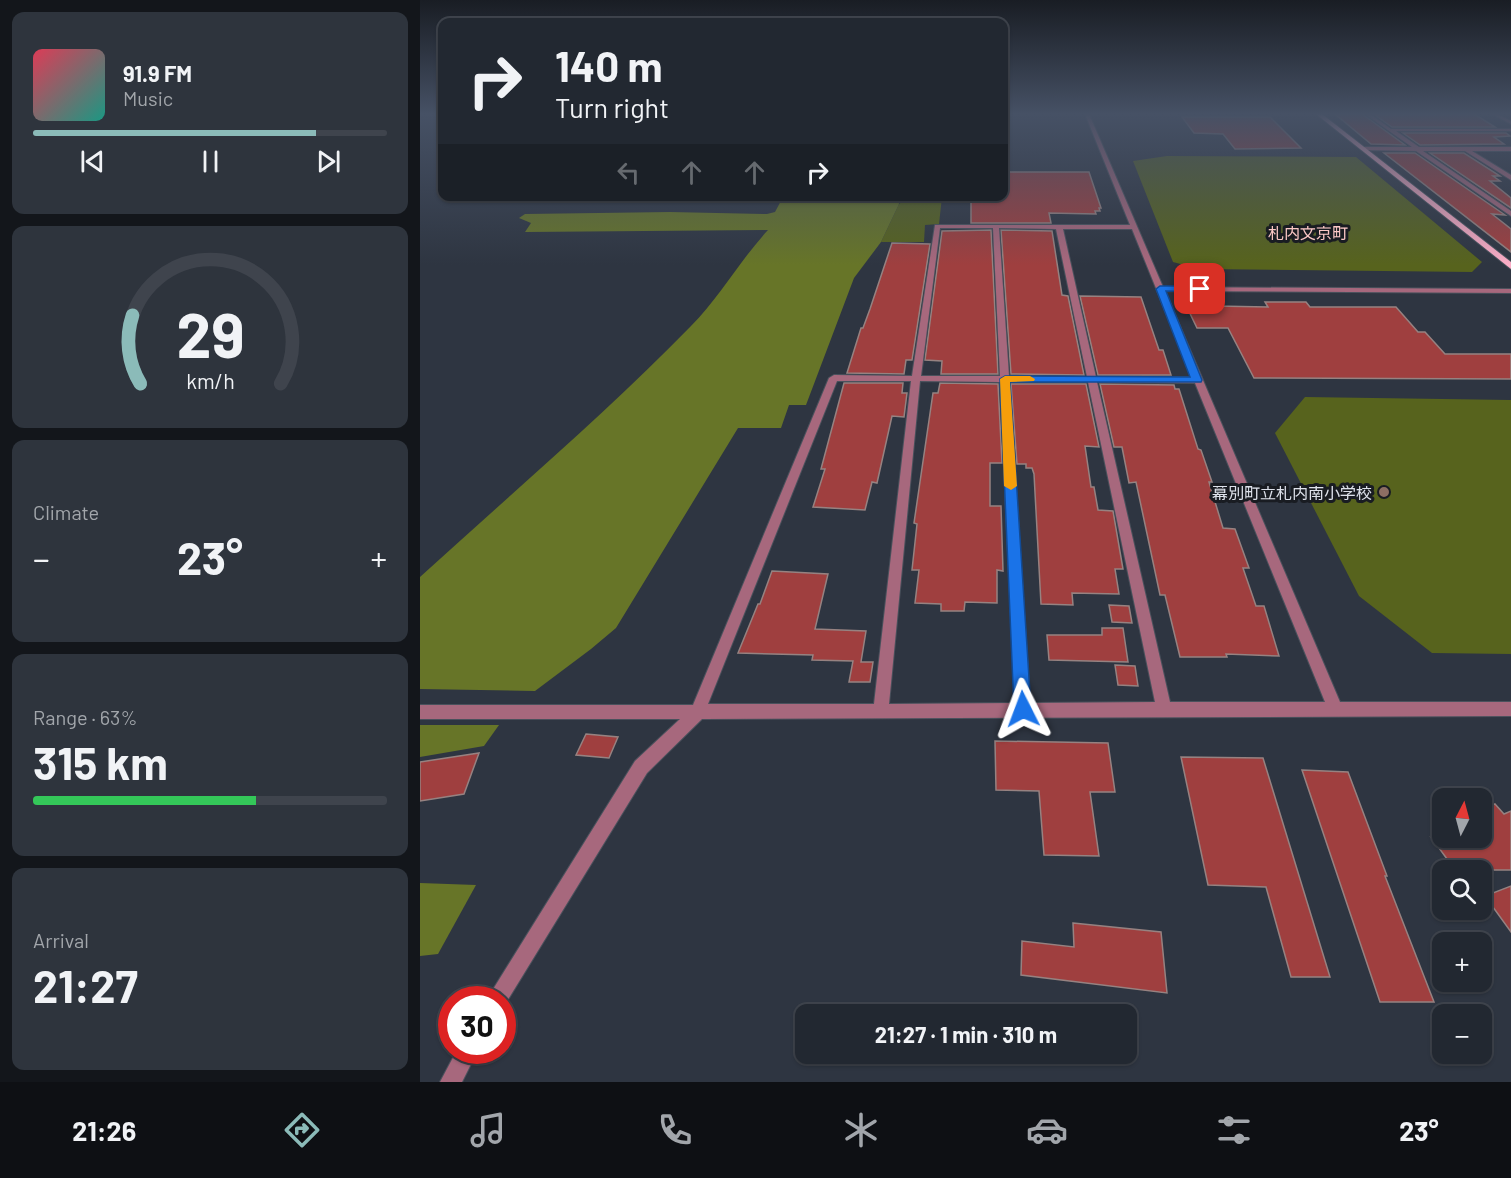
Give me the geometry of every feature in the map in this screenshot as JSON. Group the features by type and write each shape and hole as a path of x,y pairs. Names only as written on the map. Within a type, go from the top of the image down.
{"main road":[{"path":"1383,164 1511,266"}],"street":[{"path":"1108,164 1335,708"},
{"path":"1440,164 1511,214"},
{"path":"1490,164 1511,178"},
{"path":"881,711 916,379 937,226 1133,227"},
{"path":"996,227 1023,709"},
{"path":"1059,227 1164,709"},
{"path":"1160,289 1511,291"},
{"path":"505,986 641,767 698,713 834,378 1197,380"},
{"path":"420,712 1511,709"},
{"path":"451,1082 461,1064"}],"green space":[{"path":"1134,164 1365,164 1482,262 1472,272 1199,269 1173,262"},
{"path":"781,201 899,201 881,242 854,278 806,405 789,405 781,428 738,428 616,628 535,691 420,689 420,577 658,359 701,315 768,230 525,232 531,223 519,218 525,214 670,212 767,214 775,212"},
{"path":"903,201 942,201 939,224 925,225 924,242 881,242 899,204"},
{"path":"1305,397 1511,400 1511,654 1432,653 1359,596 1275,433"},
{"path":"420,725 499,725 484,746 420,757"},
{"path":"420,883 476,885 438,954 420,956"}],"building":[{"path":"1399,164 1432,164 1505,215 1492,214 1511,229 1511,252"},
{"path":"1447,164 1482,164 1500,176 1493,176 1500,181 1490,181 1511,198 1511,208"},
{"path":"1008,172 1089,172 1101,208 1099,208 1100,211 1095,211 1096,214 1049,213 1051,223 971,223 971,201 1008,201"},
{"path":"991,230 998,374 941,374 942,361 925,360 942,231"},
{"path":"1001,230 1052,231 1062,295 1068,296 1084,375 1011,374"},
{"path":"892,243 930,244 912,360 906,360 904,374 847,373 861,328 863,328 870,309"},
{"path":"1080,296 1141,297 1159,350 1163,350 1171,375 1098,375"},
{"path":"1183,299 1211,299 1215,306 1268,307 1265,302 1306,302 1310,307 1396,307 1418,332 1425,332 1445,354 1511,354 1511,379 1254,378 1228,328 1197,328"},
{"path":"844,383 903,383 902,393 907,393 904,417 892,416 877,483 872,482 865,510 813,507 825,469 821,469"},
{"path":"940,383 998,384 1002,463 990,463 990,506 1001,506 1003,571 997,570 997,603 965,602 964,611 941,611 941,604 915,603 919,570 912,570 917,524 914,523 933,393 938,393"},
{"path":"1011,384 1086,384 1099,447 1085,446 1091,487 1094,487 1098,510 1113,511 1123,569 1115,569 1119,594 1072,593 1073,605 1041,604 1034,474 1032,468 1026,468 1026,464 1017,464"},
{"path":"1100,384 1174,385 1175,389 1179,389 1198,449 1201,450 1212,482 1209,482 1223,528 1235,529 1249,568 1243,568 1256,606 1264,606 1279,656 1226,654 1227,657 1180,657 1165,595 1160,595 1136,482 1129,483 1122,447 1114,447"},
{"path":"772,571 828,574 815,629 866,631 861,662 873,662 870,682 849,682 853,661 812,660 813,655 738,653"},
{"path":"1109,605 1129,606 1132,623 1112,622"},
{"path":"1102,628 1123,628 1128,662 1049,660 1047,635 1102,635"},
{"path":"1115,665 1135,666 1138,686 1118,685"},
{"path":"586,734 618,737 609,758 576,755"},
{"path":"995,741 1108,743 1115,792 1090,792 1099,856 1044,855 1039,791 996,790"},
{"path":"479,753 464,794 420,801 420,762"},
{"path":"1181,757 1263,758 1330,977 1291,977 1266,887 1208,885"},
{"path":"1302,770 1348,772 1434,1002 1380,1002"},
{"path":"1495,804 1504,814 1511,811 1511,870 1492,870 1492,860 1448,860 1439,848 1492,848 1492,805"},
{"path":"1511,886 1511,932 1492,906 1492,893"},
{"path":"1073,923 1161,932 1167,993 1021,975 1022,941 1074,947"}],"slow traffic":[{"path":"1011,486 1005,379 1030,379"}],"place":[{"name":"幕別町立札内南小学校","path":"1384,492"}],"district":[{"name":"札内文京町","path":"1308,232"}],"route":[{"path":"1023,709 1005,379 1197,380 1160,289 1200,289"}]}
